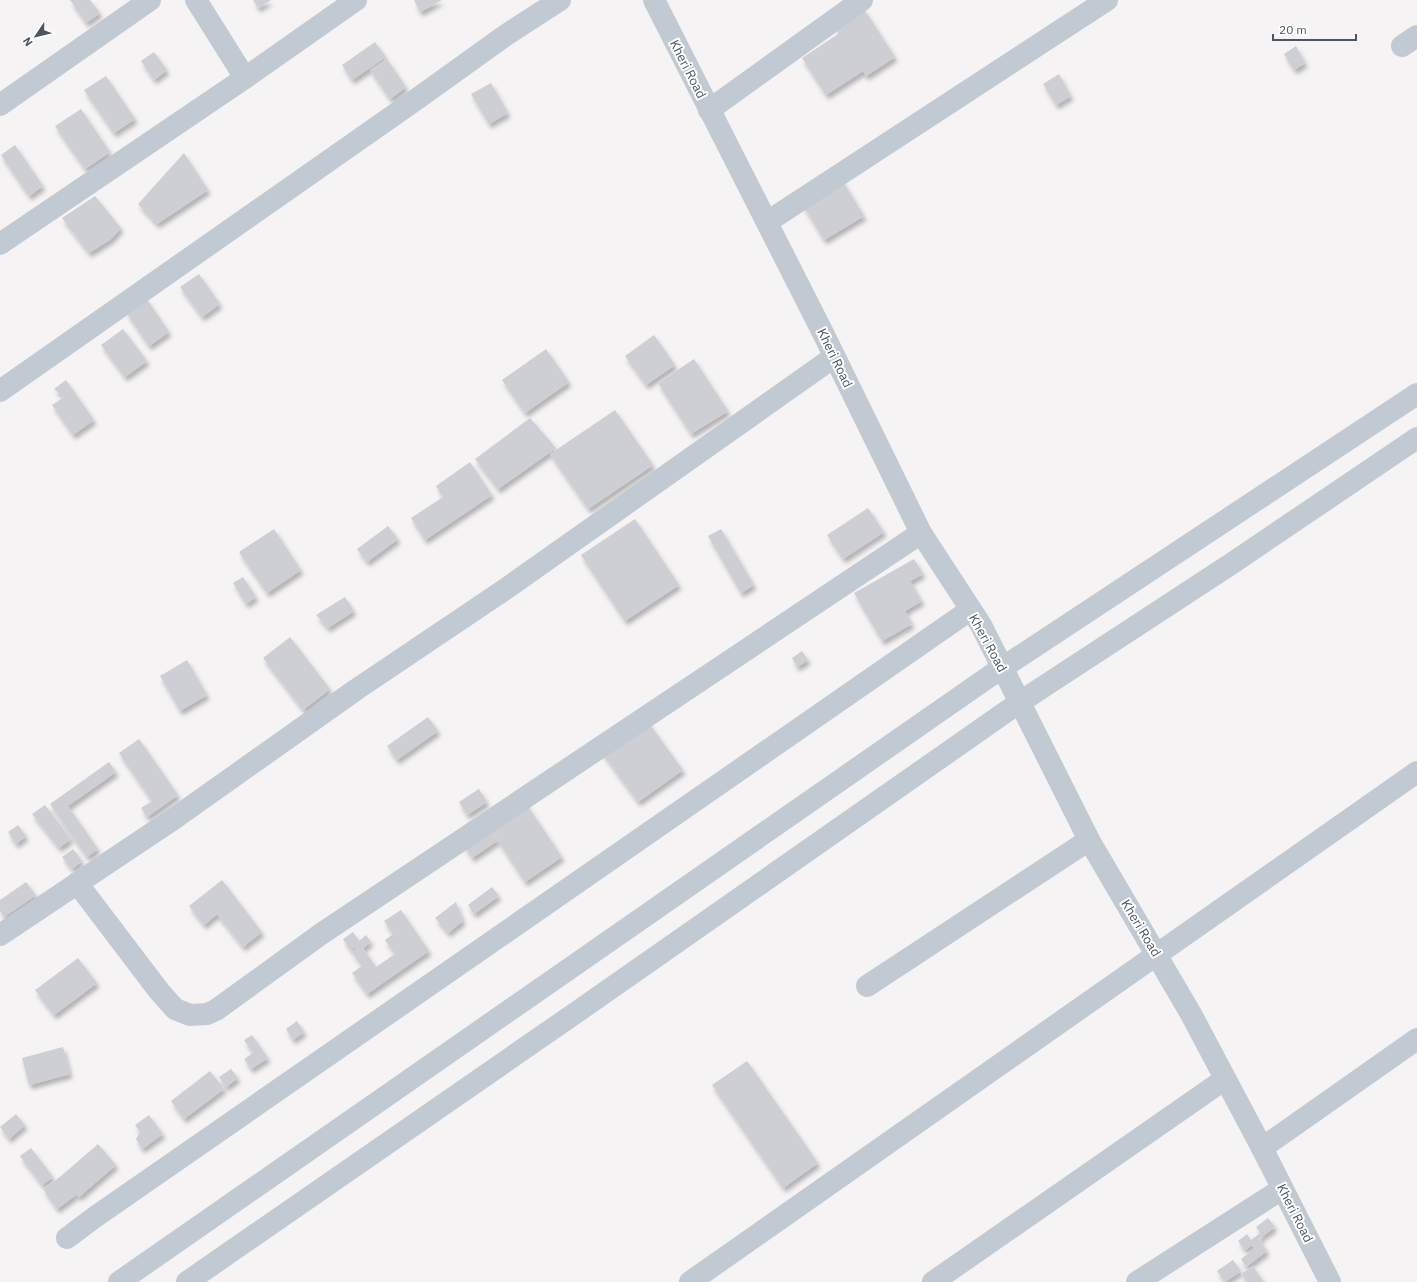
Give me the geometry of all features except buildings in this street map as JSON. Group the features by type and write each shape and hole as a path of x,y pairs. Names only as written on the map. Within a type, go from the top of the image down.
{"street":[{"path":"0,105 150,0"},
{"path":"196,0 245,78"},
{"path":"0,244 245,78 356,0"},
{"path":"0,391 206,248 506,35 560,0"},
{"name":"Kheri Road","path":"654,0 824,335 921,533 981,625 1059,783 1089,840 1191,1014 1262,1148 1330,1282"},
{"path":"709,110 862,0"},
{"path":"767,222 1107,0"},
{"path":"0,935 243,770 357,689 507,588 834,357"},
{"path":"119,1282 1002,668 1417,394"},
{"path":"187,1282 568,1019 1020,702 1231,564 1417,438"},
{"path":"77,883 159,991 175,1009 190,1015 207,1014 212,1012 328,930 921,533"},
{"path":"67,1238 101,1212 970,610"},
{"path":"690,1282 1417,772"},
{"path":"868,986 1089,840"},
{"path":"1262,1148 1417,1039"},
{"path":"933,1282 1225,1079"},
{"path":"1137,1282 1282,1189"}]}
